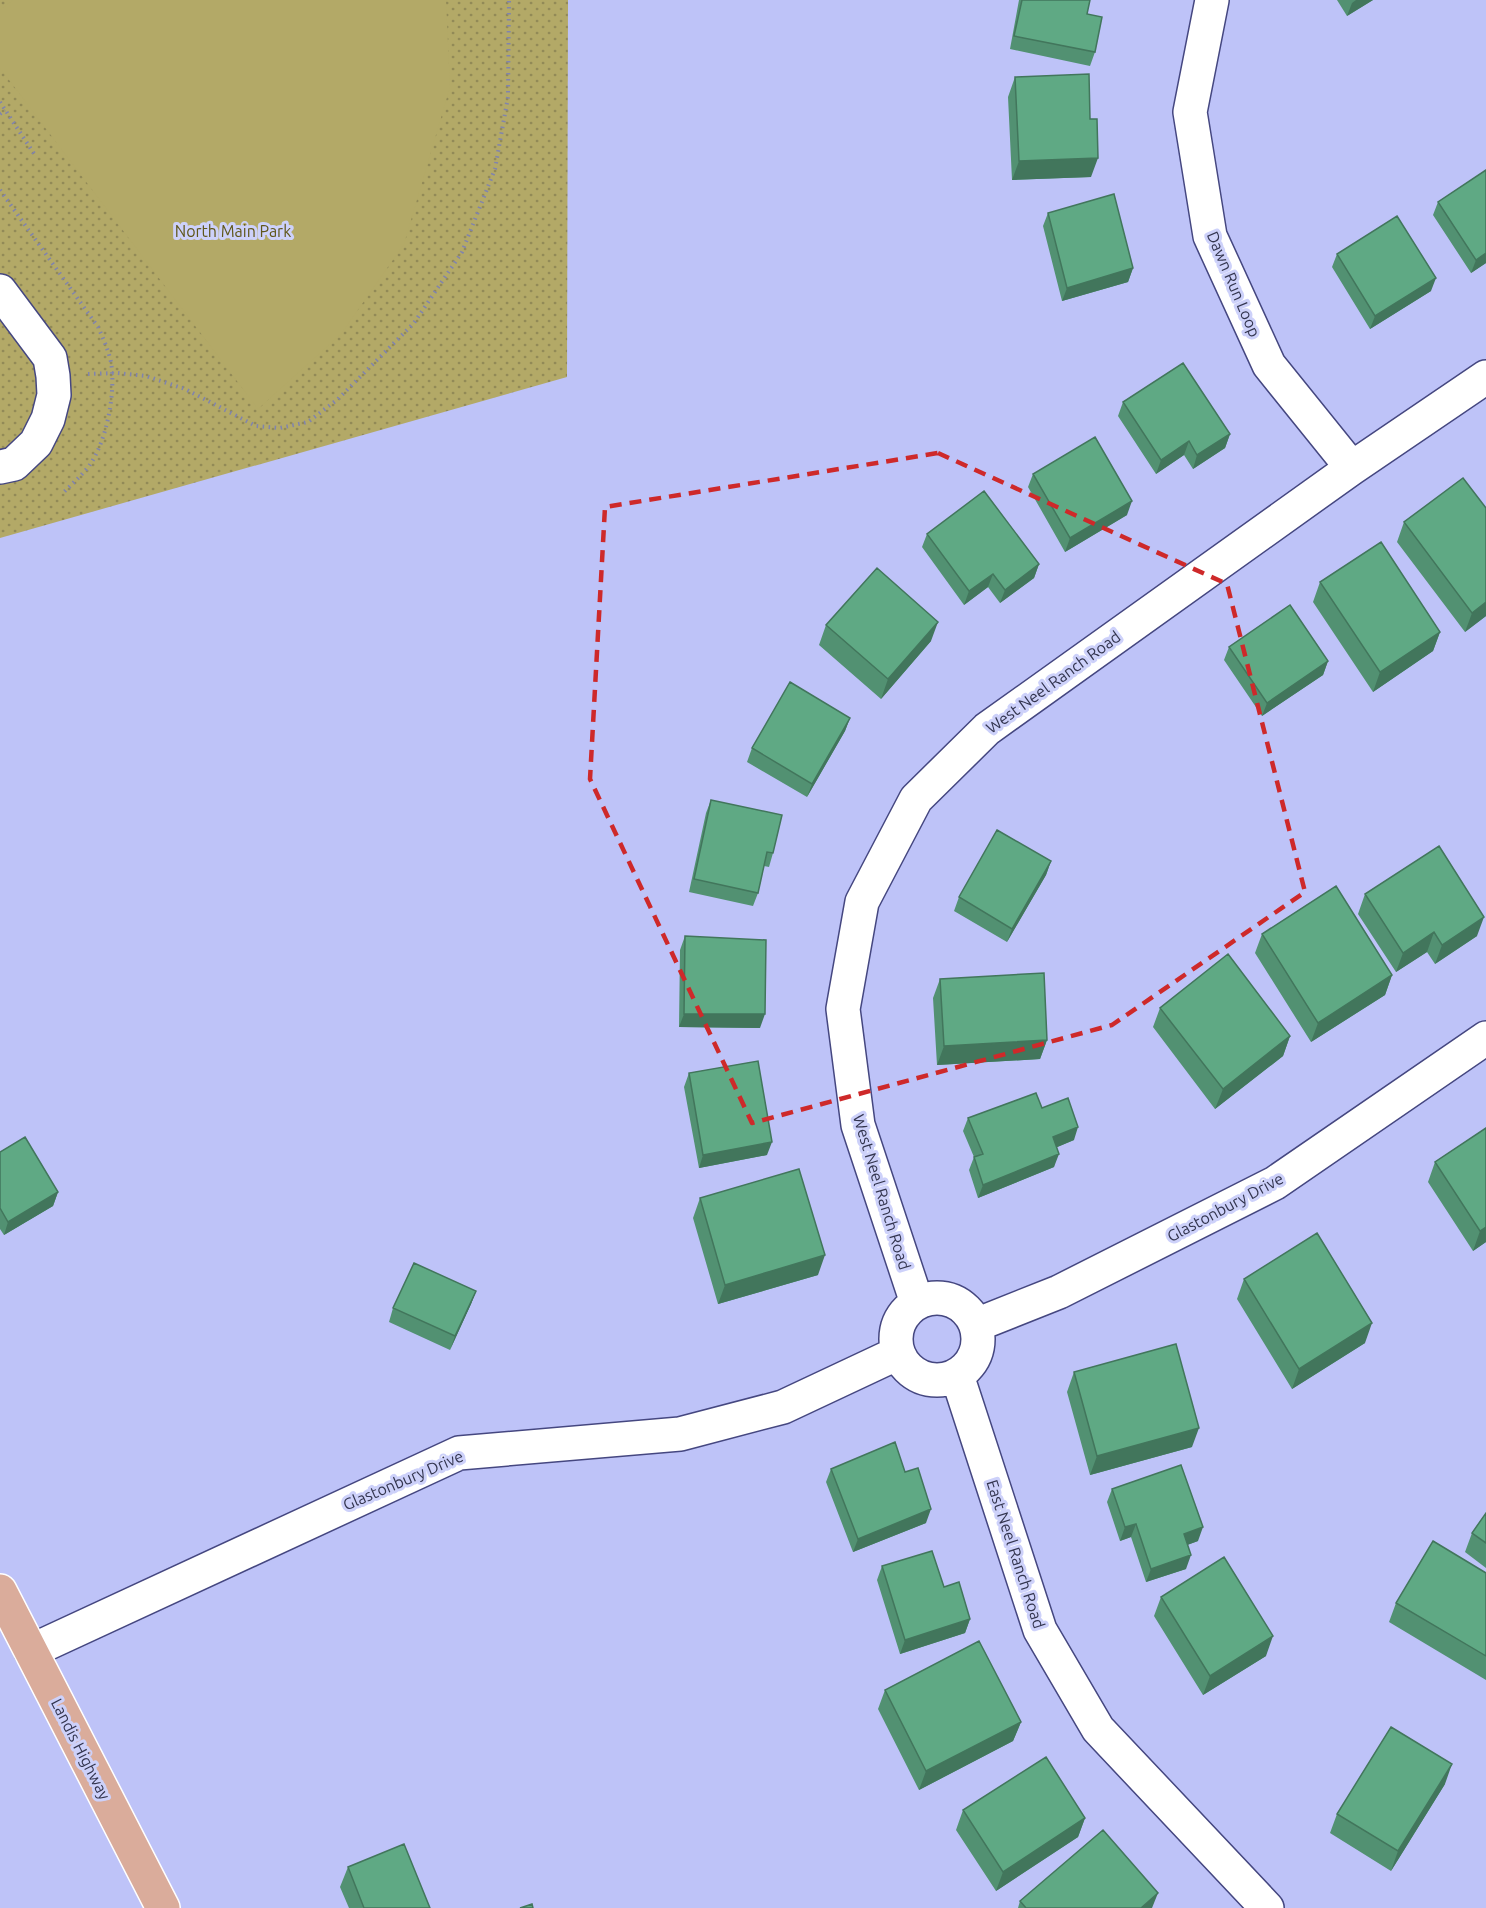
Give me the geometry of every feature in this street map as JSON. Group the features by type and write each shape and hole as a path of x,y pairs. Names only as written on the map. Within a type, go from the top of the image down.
{"main road":[{"name":"Landis Highway","path":"0,1591 162,1908"}],"street":[{"name":"Dawn Run Loop","path":"1212,0 1190,112 1210,236 1269,365 1352,468"},
{"path":"0,291 50,357 54,395 48,419 36,443 14,464 0,467"},
{"name":"West Neel Ranch Road","path":"917,1303 858,1125 843,1009 862,902 916,799 987,729 1352,468 1486,377"},
{"name":"Glastonbury Drive","path":"976,1325 1059,1292 1275,1183 1486,1038"},
{"path":"930,1298 945,1298 958,1304 969,1313 976,1325 978,1339 976,1353 969,1365 957,1375 944,1380 930,1380 916,1375 906,1366 898,1353 896,1339 898,1325 906,1312 917,1303 930,1298"},
{"name":"Glastonbury Drive","path":"31,1651 459,1453 680,1434 783,1407 898,1353"},
{"name":"East Neel Ranch Road","path":"957,1375 1040,1630 1098,1729 1267,1908"}],"path":[{"path":"53,376 117,373 146,376 186,389 256,426 280,428 308,422 338,399 414,323 462,252 495,169 508,97 509,0"},
{"path":"0,102 35,155"},
{"path":"0,114 5,110"}],"highlighted area":[{"path":"938,453 1227,584 1305,892 1112,1025 752,1123 590,779 605,507"}],"green space":[{"name":"North Main Park","path":"0,0 568,0 567,377 0,538"},
{"path":"13,0 446,0 450,87 404,244 341,334 258,409 0,68 0,10"}],"building":[{"path":"1022,0 1090,0 1087,14 1102,17 1095,52 1014,36"},
{"path":"1089,74 1090,119 1097,119 1098,158 1019,161 1015,77"},
{"path":"1486,170 1486,253 1476,260 1438,202"},
{"path":"1114,194 1133,268 1067,288 1048,213"},
{"path":"1397,216 1436,278 1375,316 1337,254"},
{"path":"1183,363 1230,434 1197,455 1189,441 1161,460 1123,402"},
{"path":"1095,437 1132,501 1070,538 1033,474"},
{"path":"1463,478 1486,508 1486,602 1472,613 1404,522"},
{"path":"984,491 1039,564 1005,590 993,574 969,591 927,534"},
{"path":"1381,542 1440,632 1380,672 1320,582"},
{"path":"877,568 938,622 888,679 826,625"},
{"path":"1290,605 1328,661 1267,703 1229,647"},
{"path":"790,682 850,718 812,784 752,748"},
{"path":"711,800 782,815 773,853 767,852 758,893 694,879"},
{"path":"997,830 1051,861 1012,929 959,897"},
{"path":"1439,846 1484,917 1442,945 1434,932 1403,953 1365,894"},
{"path":"1336,886 1392,975 1318,1023 1262,934"},
{"path":"685,936 766,940 765,1014 684,1014"},
{"path":"1228,954 1290,1036 1223,1089 1160,1008"},
{"path":"1044,973 1047,1040 944,1046 940,979"},
{"path":"758,1061 772,1142 703,1155 689,1073"},
{"path":"1036,1093 1042,1108 1068,1098 1078,1127 1053,1137 1059,1154 983,1185 974,1157 983,1154 968,1118"},
{"path":"1486,1128 1486,1227 1480,1231 1435,1162"},
{"path":"25,1137 58,1192 8,1222 0,1208 0,1152"},
{"path":"799,1169 825,1255 725,1285 700,1198"},
{"path":"1317,1233 1372,1323 1299,1369 1244,1279"},
{"path":"414,1263 476,1291 455,1336 393,1308"},
{"path":"1176,1344 1199,1428 1097,1456 1074,1372"},
{"path":"895,1442 905,1472 918,1468 931,1509 858,1539 831,1469"},
{"path":"1181,1465 1203,1527 1184,1534 1191,1555 1151,1569 1136,1524 1125,1527 1112,1489"},
{"path":"1486,1513 1486,1543 1472,1533"},
{"path":"1433,1541 1486,1573 1486,1656 1396,1603"},
{"path":"932,1551 944,1587 959,1582 970,1619 905,1640 882,1566"},
{"path":"1224,1557 1273,1636 1210,1676 1161,1597"},
{"path":"979,1641 1021,1722 926,1771 885,1690"},
{"path":"1391,1727 1452,1764 1398,1851 1337,1814"},
{"path":"1046,1757 1085,1818 1003,1872 963,1810"},
{"path":"1103,1830 1158,1893 1141,1908 1026,1908 1020,1901"},
{"path":"404,1844 430,1908 364,1908 348,1867"},
{"path":"532,1904 533,1908 520,1908"}]}
